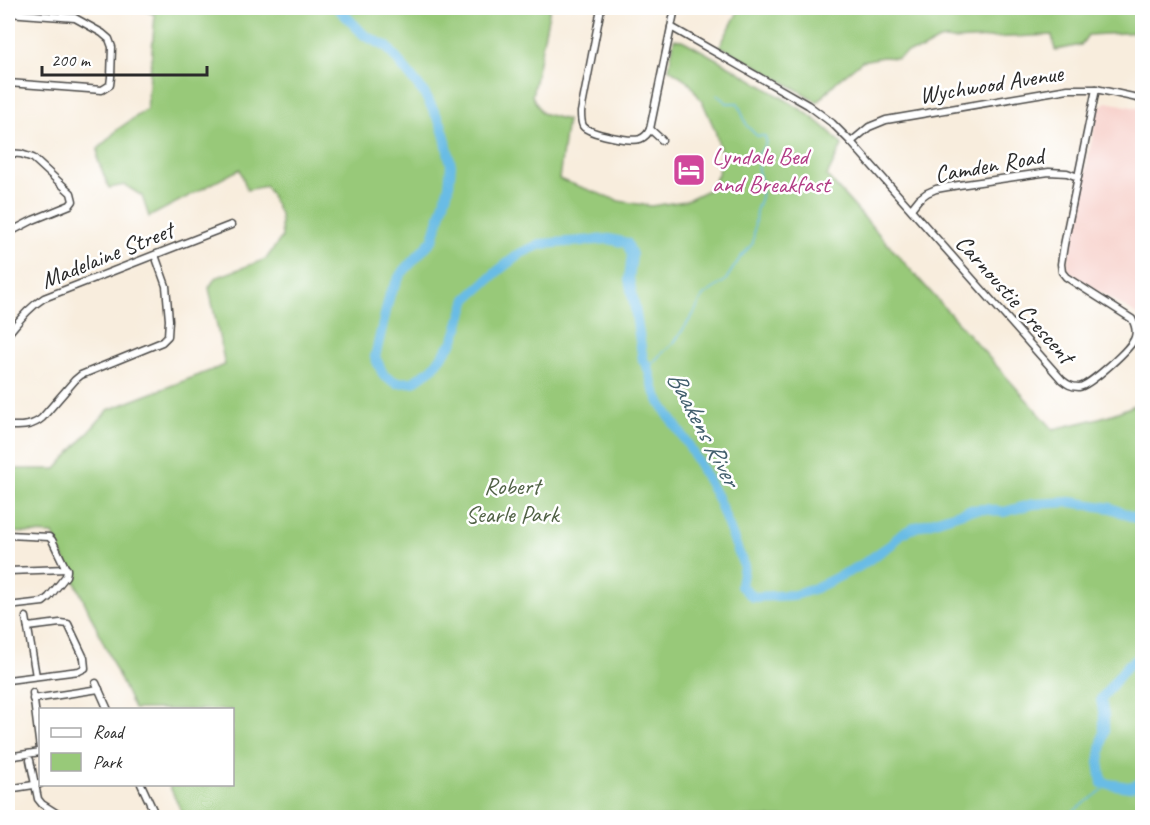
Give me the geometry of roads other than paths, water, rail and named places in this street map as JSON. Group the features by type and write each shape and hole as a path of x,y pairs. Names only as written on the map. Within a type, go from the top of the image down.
{"street":[{"path":"600,8 581,112 582,124 593,133 632,140 644,137 650,129 675,8"},
{"path":"8,13 75,18 102,33 109,39 112,47 110,85 102,90 8,83"},
{"name":"Carnoustie Crescent","path":"671,27 808,105 832,123 1062,380 1072,386 1081,387 1092,381 1131,345 1136,332 1134,322 1127,315 1068,279 1062,272 1062,256 1096,89"},
{"name":"Wychwood Avenue","path":"851,142 869,128 886,120 1068,89 1096,89 1143,99"},
{"path":"650,129 662,140"},
{"path":"8,153 33,158 71,193 74,201 70,205 8,233"},
{"name":"Camden Road","path":"911,209 918,199 936,189 1049,172 1067,172 1078,177"},
{"name":"Madelaine Street","path":"8,334 25,314 44,298 231,225"},
{"path":"8,426 27,426 35,423 84,373 167,338 170,320 166,286 155,255"},
{"path":"8,535 50,537 67,569 66,576 43,602 8,606"},
{"path":"8,571 67,569"},
{"path":"26,617 36,676"},
{"path":"8,680 81,671 84,668 85,661 68,624 28,627"},
{"path":"39,742 33,696 97,686 107,708"},
{"path":"8,757 39,750"},
{"path":"30,760 37,784 38,799 64,818"},
{"path":"8,789 37,784"},
{"path":"142,786 153,810 153,818"}],"waterway":[{"name":"Baakens River","path":"338,8 364,35 387,47 424,93 441,124 451,165 449,186 433,239 401,274 390,294 375,357 384,376 397,383 413,382 433,368 454,340 467,299 521,253 541,244 609,239 627,243 632,255 629,279 643,360 661,404 689,446 718,499 744,566 741,586 753,597 795,595 816,588 860,566 892,544 901,534 969,510 986,509 1004,512 1033,504 1071,502 1111,508 1142,521"},
{"path":"648,368 673,344 703,296 725,281 753,243 762,183 757,156 764,147 766,139 765,136 757,136 747,126 738,103 727,103 717,95"},
{"name":"Baakens River","path":"1142,656 1128,665 1101,699 1104,732 1099,762 1102,783 1129,787 1142,783"},
{"path":"1064,818 1111,784"}],"place":[{"name":"Lyndale Bed and Breakfast","path":"689,170"}],"park label":[{"name":"Robert Searle Park","path":"512,500"}]}
